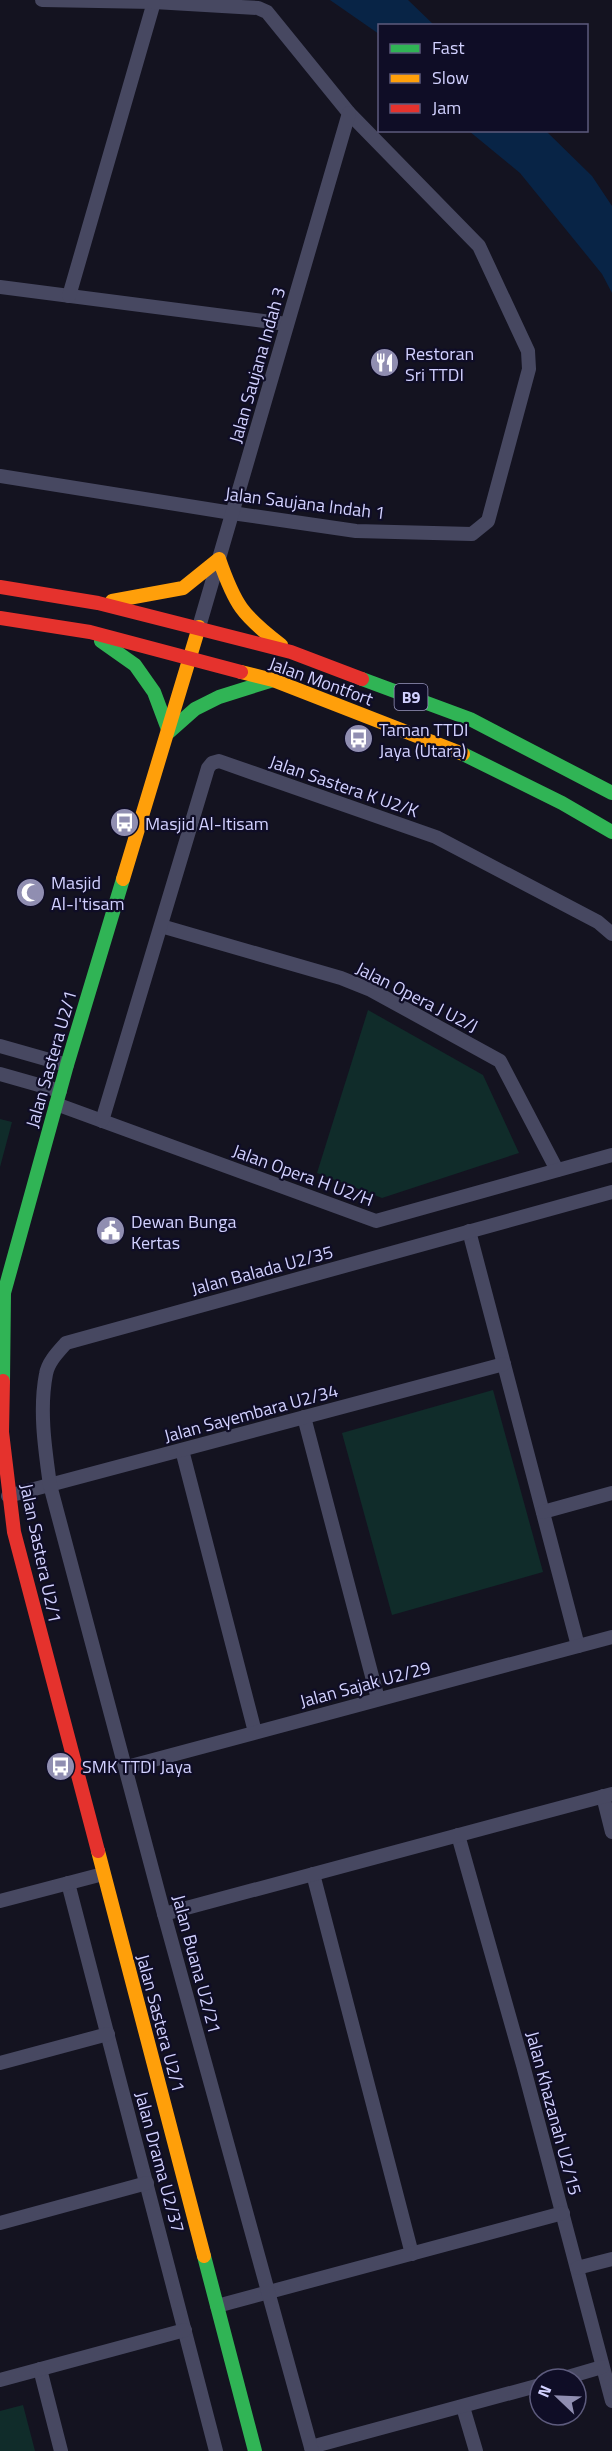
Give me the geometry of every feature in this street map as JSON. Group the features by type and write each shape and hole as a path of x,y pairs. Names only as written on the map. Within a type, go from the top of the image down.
{"street":[{"name":"Jalan Saujana Indah 1","path":"0,476 356,531 472,534 488,521 529,369 528,351 479,246 350,113 267,12 258,8 154,2 42,0"},
{"path":"69,296 154,2"},
{"name":"Jalan Saujana Indah 3","path":"199,627 350,113"},
{"path":"0,287 287,324"},
{"path":"98,603 183,588 219,559 232,597 252,622 291,652"},
{"name":"Jalan Montfort","path":"0,587 98,603 291,652 470,719 612,793"},
{"name":"Jalan Montfort","path":"0,618 90,633 273,680 462,754 562,803 612,832"},
{"name":"Jalan Sastera U2/1","path":"199,627 67,1065 4,1293 2,1432 14,1532 255,2451"},
{"path":"90,633 135,665 154,692 169,732 195,709 219,698 273,680"},
{"name":"Jalan Sastera K U2/K","path":"161,926 208,768 212,763 219,761 436,837 598,922 612,934"},
{"path":"102,1121 161,926"},
{"name":"Jalan Opera J U2/J","path":"161,926 341,978 371,990 500,1061 557,1170"},
{"path":"0,1046 67,1065"},
{"name":"Jalan Opera H U2/H","path":"0,1074 58,1097 102,1121 376,1221 612,1155"},
{"name":"Jalan Balada U2/35","path":"50,1485 42,1435 46,1372 54,1356 66,1343 612,1192"},
{"path":"470,1231 578,1646"},
{"name":"Jalan Sayembara U2/34","path":"8,1496 504,1364"},
{"path":"304,1417 378,1699"},
{"path":"182,1450 255,1732"},
{"name":"Jalan Buana U2/21","path":"50,1485 127,1767 164,1914 312,2449"},
{"path":"543,1512 612,1493"},
{"name":"Jalan Sajak U2/29","path":"127,1767 612,1637"},
{"path":"164,1914 607,1795 612,1832"},
{"name":"Jalan Khazanah U2/15","path":"458,1835 563,2213 612,2401"},
{"path":"0,1901 103,1874"},
{"path":"313,1874 412,2254"},
{"name":"Jalan Drama U2/37","path":"68,1883 216,2451"},
{"path":"0,2063 108,2034"},
{"path":"0,2223 147,2182"},
{"path":"217,2306 563,2213"},
{"path":"577,2268 612,2259"},
{"path":"0,2380 185,2330"},
{"path":"588,2371 602,2367"},
{"path":"40,2369 61,2451"},
{"path":"312,2449 528,2388"},
{"path":"463,2407 476,2451"}],"green space":[{"path":"368,1010 483,1075 519,1153 382,1198 317,1173"},
{"path":"0,1119 12,1122 0,1167"},
{"path":"493,1390 543,1572 392,1615 342,1433"},
{"path":"23,2405 35,2451 0,2451 0,2411"}],"water":[{"path":"330,0 408,0 433,24 378,24 378,33"},
{"path":"470,132 547,132 592,176 612,206 612,293 602,274 520,173"}],"traffic: fast":[{"path":"101,641 135,665 154,692 169,732 195,709 219,697 273,680"},
{"path":"362,679 470,719 612,793"},
{"path":"463,754 562,803 612,832"},
{"path":"3,1381 4,1293 67,1065 123,879"},
{"path":"204,2256 255,2451"}],"traffic: slow":[{"path":"112,601 183,588 219,559 230,588 241,608 248,617 281,645"},
{"path":"123,879 199,627"},
{"path":"241,672 273,680 463,754"},
{"path":"98,1851 204,2256"}],"traffic: jam":[{"path":"0,587 98,603 291,652 362,679"},
{"path":"0,618 90,632 241,672"},
{"path":"3,1381 2,1432 14,1532 98,1851"}],"place":[{"name":"Restoran Sri TTDI","path":"384,363"},
{"name":"Taman TTDI Jaya (Utara)","path":"358,739"},
{"name":"Masjid Al-Itisam","path":"124,823"},
{"name":"Masjid Al-I'tisam","path":"30,892"},
{"name":"Dewan Bunga Kertas","path":"110,1231"},
{"name":"SMK TTDI Jaya","path":"61,1766"}]}
